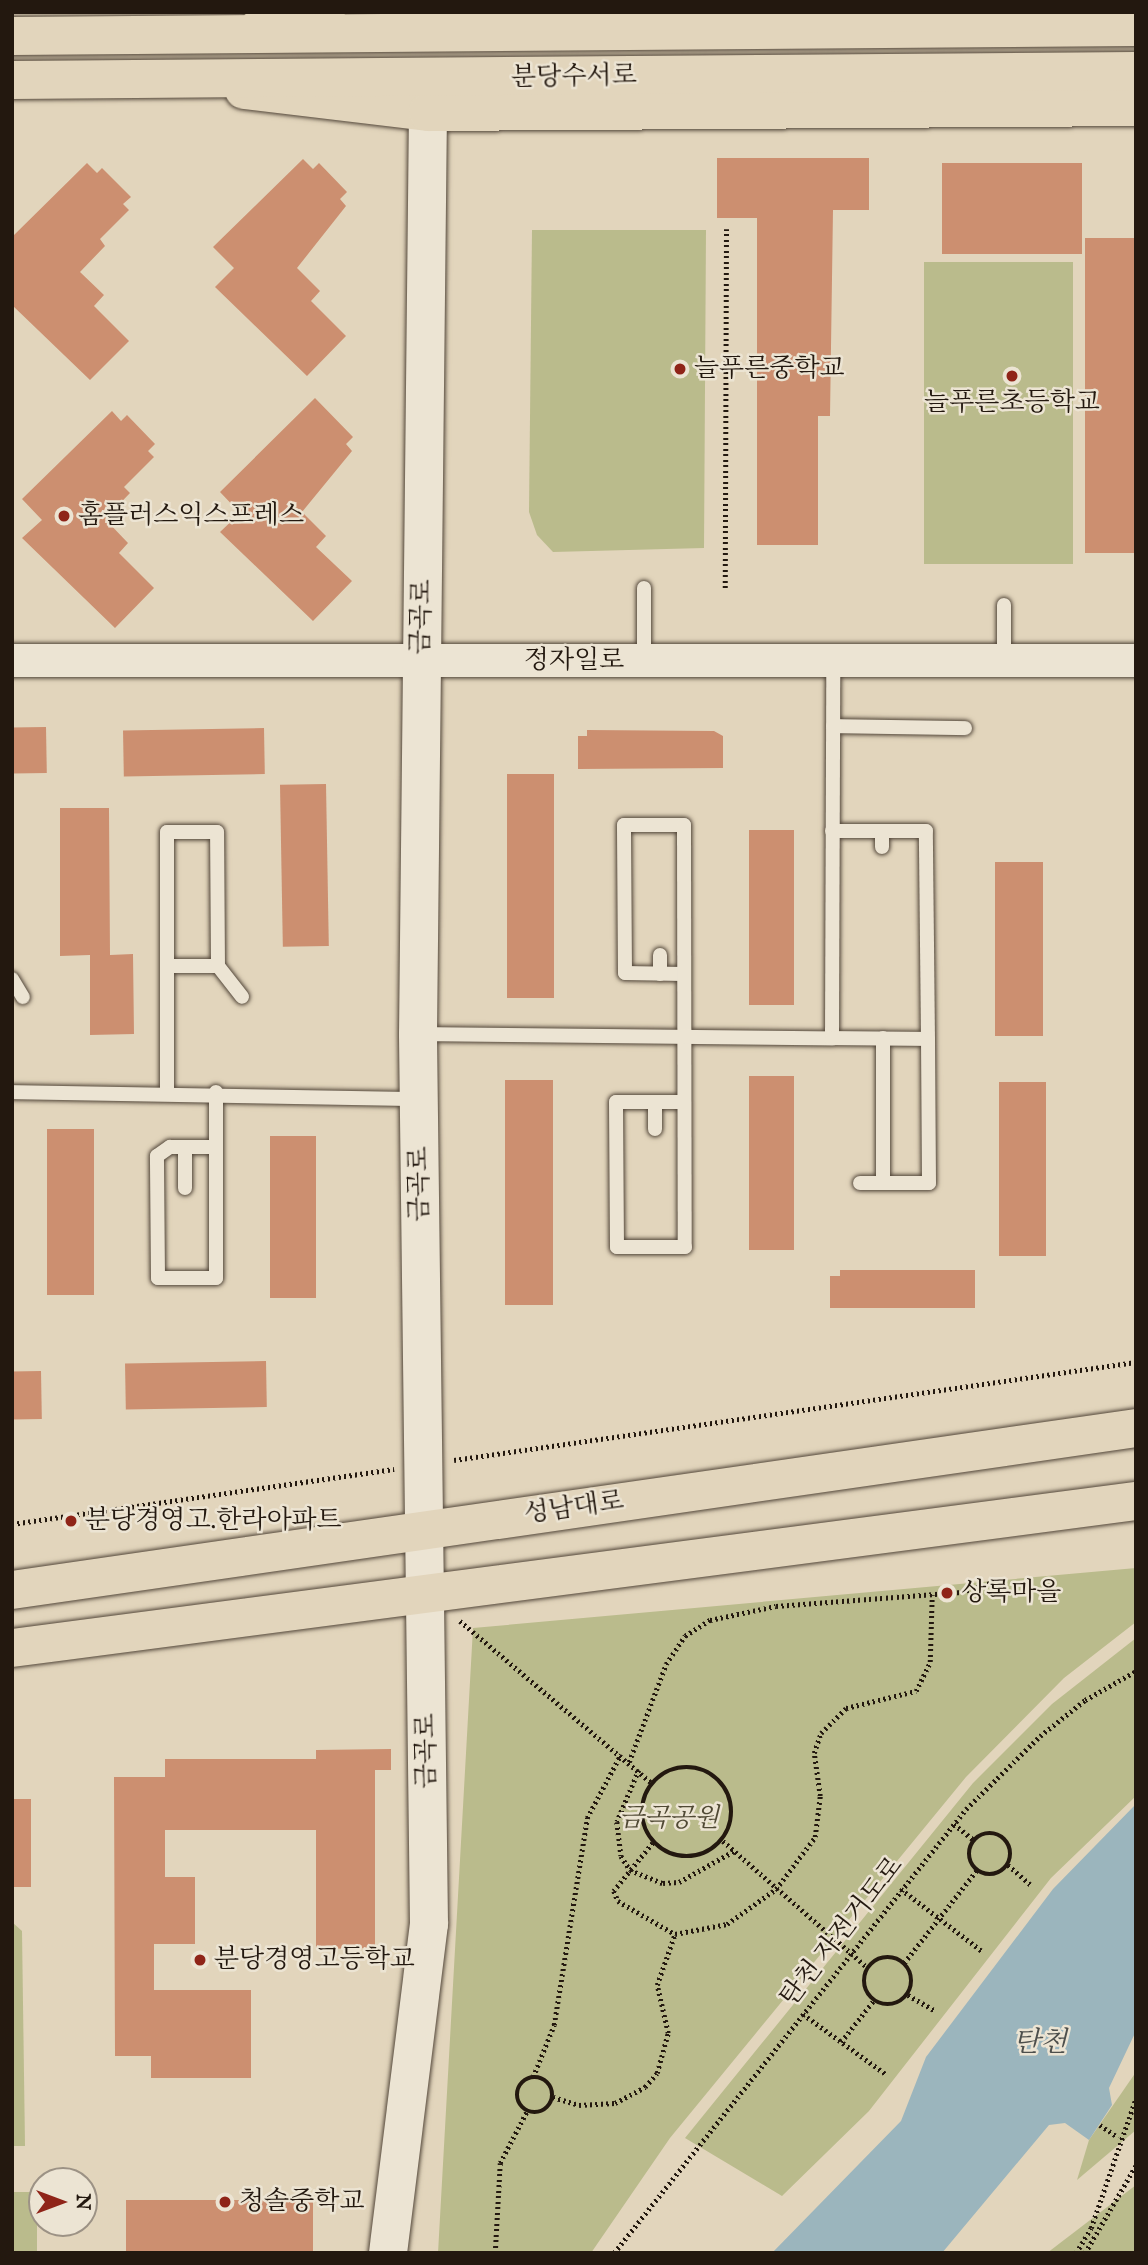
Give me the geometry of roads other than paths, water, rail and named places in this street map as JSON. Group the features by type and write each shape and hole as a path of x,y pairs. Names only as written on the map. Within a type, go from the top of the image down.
{"main road":[{"path":"196,35 326,12"},
{"name":"분당수서로","path":"12,36 1136,27"},
{"name":"분당수서로","path":"12,80 176,82 1136,71"},
{"path":"176,82 428,112 1136,107"},
{"name":"금곡로","path":"388,2253 429,1924 418,1034 428,112"},
{"name":"성남대로","path":"12,1590 1136,1428"},
{"path":"12,1648 1136,1501"}],"street":[{"name":"정자일로","path":"12,660 1136,660"}],"lane":[{"path":"645,588 645,660"},
{"path":"1004,605 1004,660"},
{"path":"832,1038 833,659"},
{"path":"833,726 965,728"},
{"path":"683,974 625,973 624,825 684,825 685,1247 617,1247 616,1102 683,1102"},
{"path":"832,831 926,831 929,1183 860,1183"},
{"path":"882,831 882,847"},
{"path":"167,1090 167,832 217,832 218,966 242,997"},
{"path":"660,955 660,974"},
{"path":"167,966 218,966"},
{"path":"12,979 23,996"},
{"path":"418,1034 928,1038"},
{"path":"883,1038 883,1183"},
{"path":"12,1092 167,1090 419,1099"},
{"path":"216,1092 216,1147 216,1278 158,1278 157,1156 185,1147 216,1147"},
{"path":"655,1102 655,1129"},
{"path":"185,1147 185,1188"}],"water":[{"name":"탄천","path":"1136,1804 1136,2031 1109,2088 1112,2105 1089,2140 1065,2123 1049,2125 942,2253 772,2253 901,2121 926,2057 1053,1889"}],"place":[{"name":"늘푸른중학교","path":"680,369"},
{"name":"늘푸른초등학교","path":"1012,376"},
{"name":"홈플러스익스프레스","path":"64,516"},
{"name":"분당경영고.한라아파트","path":"71,1521"},
{"name":"상록마을","path":"947,1593"},
{"name":"분당경영고등학교","path":"200,1960"},
{"name":"청솔중학교","path":"225,2202"}],"park label":[{"name":"금곡공원","path":"669,1819"}]}
